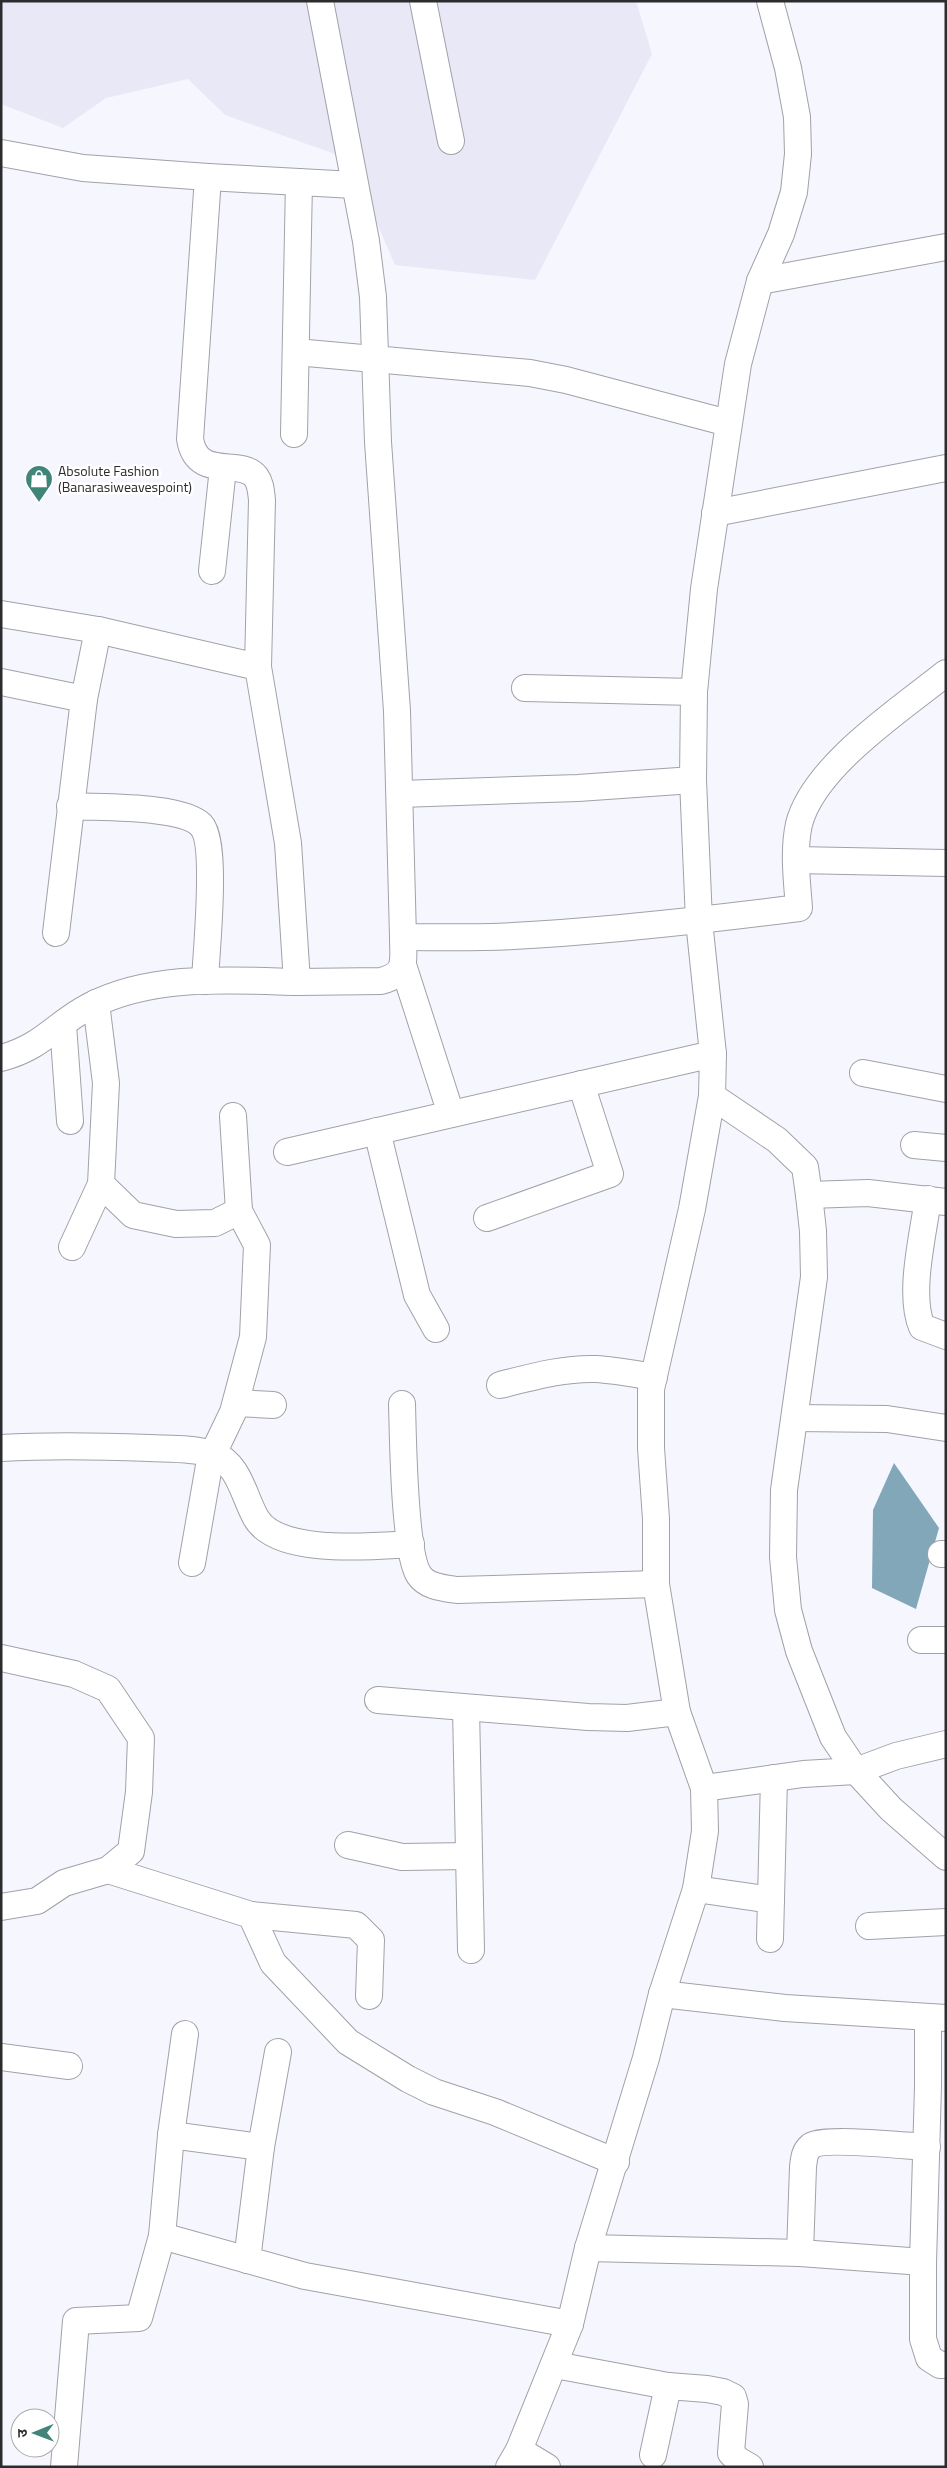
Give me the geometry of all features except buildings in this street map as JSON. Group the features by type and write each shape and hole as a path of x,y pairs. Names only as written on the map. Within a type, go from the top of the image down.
{"street":[{"path":"320,1 366,241 373,297 378,442 397,711 403,965 451,1114"},
{"path":"423,1 451,142"},
{"path":"547,2467 514,2458 555,2365 570,2324 588,2248 616,2162 662,1994 696,1889 705,1831 704,1788 677,1712 656,1584 656,1519 651,1448 651,1389 692,1209 712,1096 712,1054 699,921 693,780 694,692 715,513 738,364 760,281 780,234 794,192 798,154 797,117 788,68 770,1"},
{"path":"1,153 83,168 354,185"},
{"path":"208,177 190,439 192,451 199,458 223,468 246,470 255,476 260,487 262,500 258,667 288,843 297,982"},
{"path":"294,434 299,182"},
{"path":"760,281 946,247"},
{"path":"296,352 530,373 566,380 728,423"},
{"path":"212,571 223,468"},
{"path":"715,513 946,468"},
{"path":"1,614 23,616 98,630 258,667"},
{"path":"56,933 84,699 98,630"},
{"path":"403,937 511,936 699,921 800,908 796,860 799,824 813,791 838,761 946,673"},
{"path":"1,682 84,699"},
{"path":"525,688 694,692"},
{"path":"400,794 578,788 693,780"},
{"path":"70,806 162,811 186,816 201,825 208,836 210,857 205,980"},
{"path":"796,860 946,863"},
{"path":"1,1058 20,1053 39,1043 96,1003 109,997 153,986 205,980 381,981 393,978 403,965"},
{"path":"72,1247 100,1184 106,1083 96,1003"},
{"path":"63,1025 70,1121"},
{"path":"287,1152 712,1054"},
{"path":"862,1073 946,1089"},
{"path":"487,1218 610,1174 581,1084"},
{"path":"712,1096 777,1140 805,1167 813,1231 814,1277 784,1490 783,1557 788,1610 799,1651 833,1737 856,1771 891,1809 946,1857"},
{"path":"192,1563 213,1454 236,1403 253,1336 257,1245 239,1211 233,1116"},
{"path":"377,1131 417,1295 436,1329"},
{"path":"914,1145 946,1148"},
{"path":"100,1184 133,1214 176,1224 215,1223 239,1211"},
{"path":"809,1195 868,1193 937,1201 915,1294 916,1314 922,1327 946,1336"},
{"path":"500,1385 578,1369 597,1369 654,1377"},
{"path":"236,1403 273,1405"},
{"path":"402,1404 411,1544 418,1574 427,1582 441,1588 457,1590 656,1584"},
{"path":"795,1418 887,1419 946,1428"},
{"path":"1,1448 45,1446 110,1447 180,1450 213,1454 230,1467 240,1482 257,1520 267,1529 282,1537 296,1542 333,1547 411,1544"},
{"path":"1,1658 74,1674 108,1689 141,1738 139,1792 131,1851 108,1870 64,1883 37,1901 1,1907"},
{"path":"378,1700 617,1718 677,1712"},
{"path":"466,1708 471,1950"},
{"path":"704,1788 803,1774 856,1771 896,1756 946,1744"},
{"path":"770,1939 774,1778"},
{"path":"348,1844 402,1857 469,1856"},
{"path":"108,1870 251,1915 356,1925 371,1940 370,1996"},
{"path":"696,1889 771,1900"},
{"path":"251,1915 273,1963 348,2042 408,2079 434,2092 495,2112 616,2162"},
{"path":"869,1926 946,1922"},
{"path":"662,1994 785,2008 937,2018 927,2147 923,2262 923,2339 929,2358 946,2365"},
{"path":"64,2467 76,2321 139,2318 162,2236 171,2135 185,2034"},
{"path":"246,2260 261,2146 278,2052"},
{"path":"1,2056 70,2066"},
{"path":"171,2135 261,2146"},
{"path":"800,2253 803,2167 805,2153 813,2144 831,2142 927,2147"},
{"path":"162,2236 306,2276 570,2324"},
{"path":"588,2248 800,2253 923,2262"},
{"path":"555,2365 668,2386 724,2392 733,2397 735,2404 731,2453 734,2458 750,2467"},
{"path":"652,2455 668,2386"}],"shaded area":[{"path":"1,1 636,1 652,54 535,280 395,265 349,159 225,115 188,79 106,98 63,128 1,104"}],"water":[{"path":"894,1463 939,1528 916,1609 872,1588 873,1510"}],"place":[{"name":"Absolute Fashion (Banarasiweavespoint)","path":"39,503"}]}
